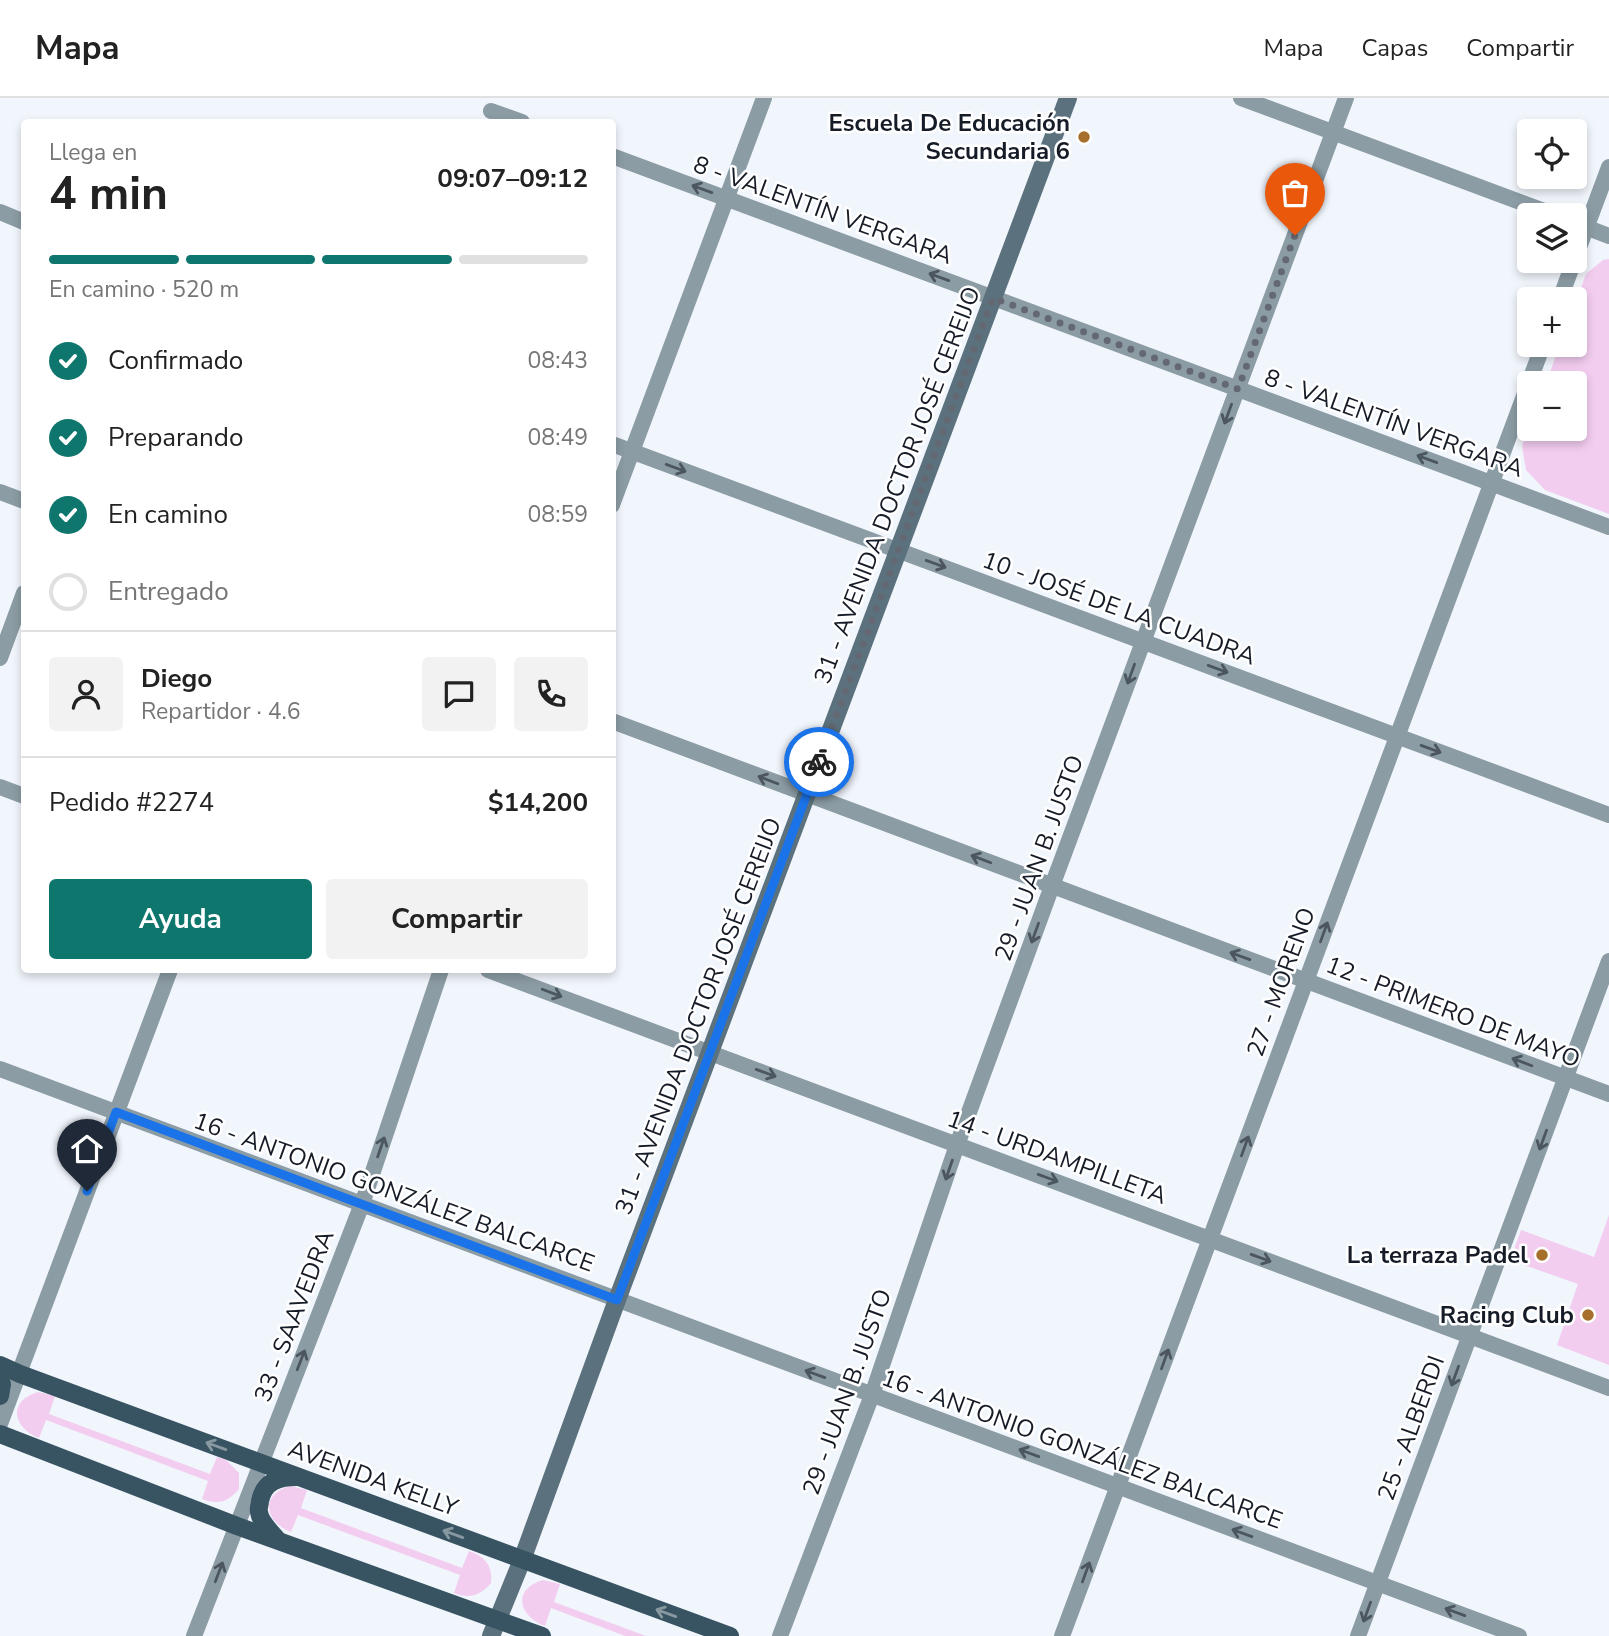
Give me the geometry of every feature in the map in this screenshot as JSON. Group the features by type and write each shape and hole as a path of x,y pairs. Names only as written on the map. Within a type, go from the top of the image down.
{"main road":[{"name":"AVENIDA KELLY","path":"0,1365 730,1636"},
{"path":"0,1381 0,1396"},
{"path":"0,1434 277,1540 494,1628 542,1636"},
{"path":"277,1540 258,1513 261,1496 268,1483 282,1477 301,1478"}],"street":[{"path":"616,494 764,98"},
{"name":"31 - AVENIDA DOCTOR JOSÉ CEREIJO","path":"494,1628 522,1560 1068,98"},
{"path":"1241,98 1523,203"},
{"name":"29 - JUAN B. JUSTO","path":"780,1636 872,1395 957,1145 1052,886 1346,98"},
{"path":"491,110 514,119"},
{"name":"8 - VALENTÍN VERGARA","path":"616,157 1609,527"},
{"path":"1587,213 1609,167"},
{"path":"0,212 21,221"},
{"path":"1587,227 1609,236"},
{"name":"27 - MORENO","path":"1062,1636 1538,357"},
{"name":"10 - JOSÉ DE LA CUADRA","path":"616,445 1609,815"},
{"path":"0,492 21,500"},
{"path":"0,658 21,601"},
{"name":"12 - PRIMERO DE MAYO","path":"616,722 1609,1094"},
{"path":"0,787 21,795"},
{"name":"25 - ALBERDI","path":"1358,1636 1609,961"},
{"path":"0,1424 169,973"},
{"name":"33 - SAAVEDRA","path":"194,1636 362,1204 441,973"},
{"name":"14 - URDAMPILLETA","path":"496,973 1609,1388"},
{"name":"16 - ANTONIO GONZÁLEZ BALCARCE","path":"0,1069 1519,1636"}],"shaded area":[{"path":"1609,259 1609,514 1545,490 1526,470 1522,446 1524,441 1587,441 1587,371 1550,371 1556,357 1587,357 1587,287 1581,287 1586,274 1603,260"},
{"name":"Racing Club","path":"1609,1215 1609,1365 1557,1345 1578,1284 1510,1260 1521,1230 1594,1257"},
{"path":"38,1392 55,1396 49,1414 210,1474 217,1457 226,1460 239,1473 239,1489 222,1501 208,1501 202,1499 208,1481 46,1420 39,1438 30,1434 19,1421 18,1408 28,1396"},
{"path":"290,1486 307,1490 301,1508 462,1568 469,1551 475,1553 484,1559 489,1567 491,1583 474,1595 459,1595 454,1593 460,1575 298,1515 291,1532 282,1528 271,1515 270,1502 280,1490"},
{"path":"543,1580 560,1584 554,1602 646,1636 625,1636 551,1608 545,1626 536,1622 524,1609 523,1596 533,1584"}],"way so far":[{"path":"819,762 993,298 1238,389 1295,235"}],"place":[{"name":"Escuela De Educación Secundaria 6","path":"1084,137"},
{"name":"La terraza Padel","path":"1542,1255"},
{"name":"Racing Club","path":"1588,1315"}],"route":[{"path":"87,1191 116,1112 617,1300 819,762"}]}
